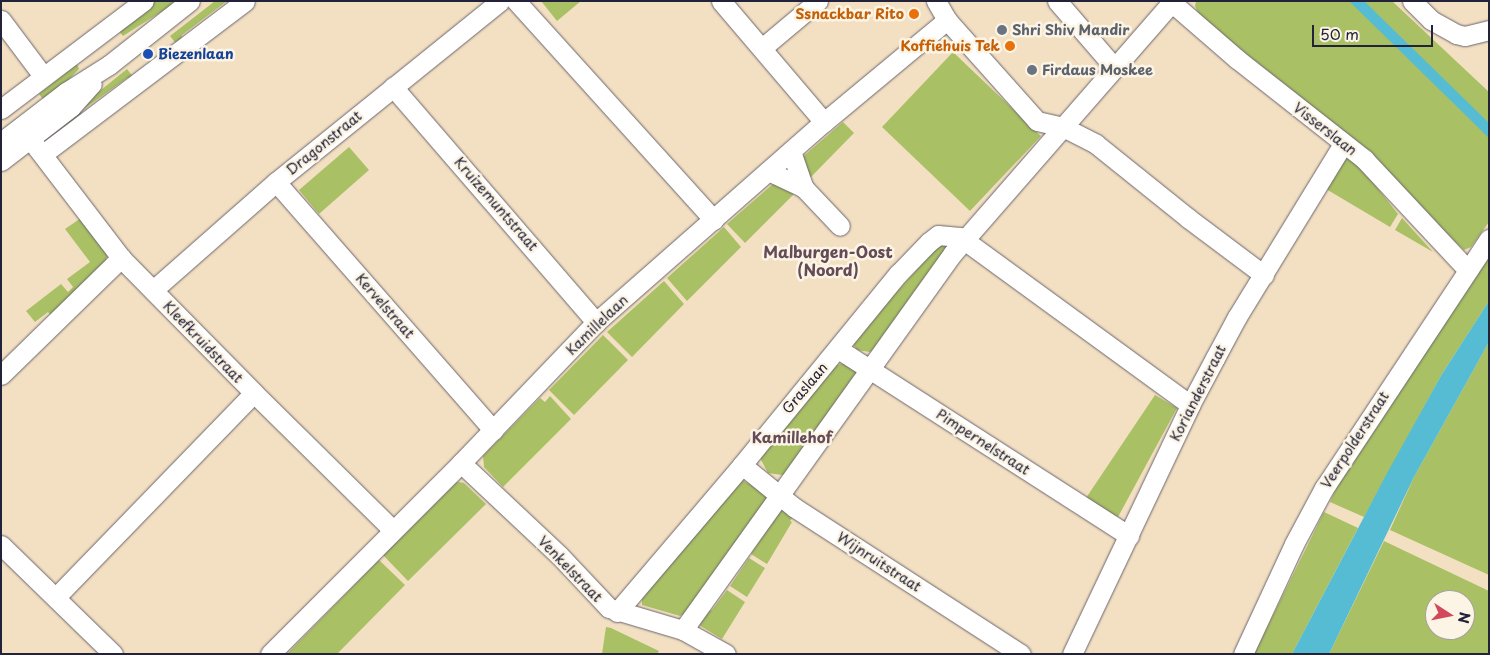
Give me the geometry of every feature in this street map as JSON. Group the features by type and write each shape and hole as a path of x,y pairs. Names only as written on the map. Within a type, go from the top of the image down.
{"street":[{"path":"1,109 144,1"},
{"path":"1,161 66,92 109,65 190,1"},
{"path":"43,154 245,1"},
{"name":"Dragonstraat","path":"153,290 276,182 500,1"},
{"path":"516,1 714,220"},
{"path":"721,1 824,122"},
{"path":"762,48 818,1"},
{"path":"936,1 947,20 1037,121 1063,126 1096,144 1188,218 1264,275"},
{"path":"1057,1 1114,68"},
{"path":"1412,1 1432,20 1456,34 1465,36 1489,30"},
{"path":"683,630 953,253 1171,2"},
{"name":"Visserslaan","path":"1171,2 1237,59 1364,159 1468,270"},
{"path":"1,20 43,76"},
{"name":"Kamillelaan","path":"270,654 461,463 596,322 824,122 947,20"},
{"name":"Kruizemuntstraat","path":"393,87 596,322"},
{"path":"1,142 26,133"},
{"name":"Kleefkruidstraat","path":"26,133 121,258 393,530"},
{"name":"Korianderstraat","path":"1072,654 1190,405 1237,317 1264,275 1318,182 1344,144"},
{"path":"791,151 804,188"},
{"path":"768,171 804,188 840,226"},
{"name":"Kervelstraat","path":"276,182 493,430"},
{"name":"Graslaan","path":"617,612 742,465 898,274 938,235 960,237 964,242 1190,405"},
{"name":"Veerpolderstraat","path":"1243,654 1294,544 1324,488 1489,239"},
{"path":"1,375 121,258"},
{"name":"Pimpernelstraat","path":"838,349 1129,536"},
{"path":"56,597 254,393"},
{"name":"Venkelstraat","path":"461,463 559,556 609,608 617,612 683,630 726,654"},
{"name":"Wijnruitstraat","path":"742,465 795,508 1021,654"},
{"path":"1,545 113,654"}],"green space":[{"path":"154,1 178,1 123,36 117,29"},
{"path":"215,1 227,1 182,35 181,42 177,45 170,36"},
{"path":"541,1 581,1 557,21"},
{"path":"1196,1 1392,1 1489,92 1489,222 1471,247 1464,250 1326,122 1198,13 1195,6"},
{"path":"953,52 1041,136 970,211 882,127"},
{"path":"77,64 79,69 46,103 39,94"},
{"path":"127,69 134,78 127,78 81,111 80,119 66,130 60,123"},
{"path":"843,122 854,133 807,181 798,161"},
{"path":"349,147 369,170 319,214 299,190"},
{"path":"1344,157 1348,157 1360,166 1398,214 1390,227 1326,189"},
{"path":"775,182 796,192 745,243 727,224"},
{"path":"81,218 105,248 107,256 105,264 53,317 48,312 35,322 26,311 61,284 68,292 73,287 67,279 90,262 65,229"},
{"path":"1402,218 1433,252 1395,230"},
{"path":"724,227 741,247 687,301 667,278"},
{"path":"948,245 878,345 870,352 857,350 852,342 938,246"},
{"path":"1489,255 1489,301 1442,374 1364,517 1330,502 1341,478"},
{"path":"664,281 684,304 632,357 607,332"},
{"path":"603,335 628,360 574,415 549,390"},
{"path":"1489,342 1489,575 1390,530 1414,477"},
{"path":"846,362 856,372 856,377 789,472 782,475 768,473 759,456 835,366"},
{"path":"1155,395 1177,408 1118,517 1086,498"},
{"path":"550,396 571,419 503,487 484,467 483,456 540,398 545,402"},
{"path":"740,479 769,494 766,505 687,612 680,616 642,605 642,597"},
{"path":"454,483 464,483 486,504 408,581 383,555"},
{"path":"780,509 794,515 790,521 792,522 767,564 751,554"},
{"path":"1324,512 1358,528 1292,654 1254,654"},
{"path":"1384,541 1489,591 1489,654 1329,654"},
{"path":"749,558 765,568 747,597 730,586"},
{"path":"379,560 405,585 337,654 287,654"},
{"path":"727,590 745,602 722,639 699,625 705,612 712,610"},
{"path":"606,627 659,651 657,654 602,654"}],"water":[{"path":"1349,1 1364,1 1489,123 1489,138"},
{"path":"1489,301 1489,342 1414,477 1329,654 1292,654 1386,475 1442,374"}],"place":[{"name":"Ssnackbar Rito","path":"914,14"},
{"name":"Shri Shiv Mandir","path":"1002,30"},
{"name":"Koffiehuis Tek","path":"1010,46"},
{"name":"Biezenlaan","path":"148,54"},
{"name":"Firdaus Moskee","path":"1032,70"}],"district":[{"name":"Malburgen-Oost (Noord)","path":"828,260"},
{"name":"Kamillehof","path":"792,437"}]}
